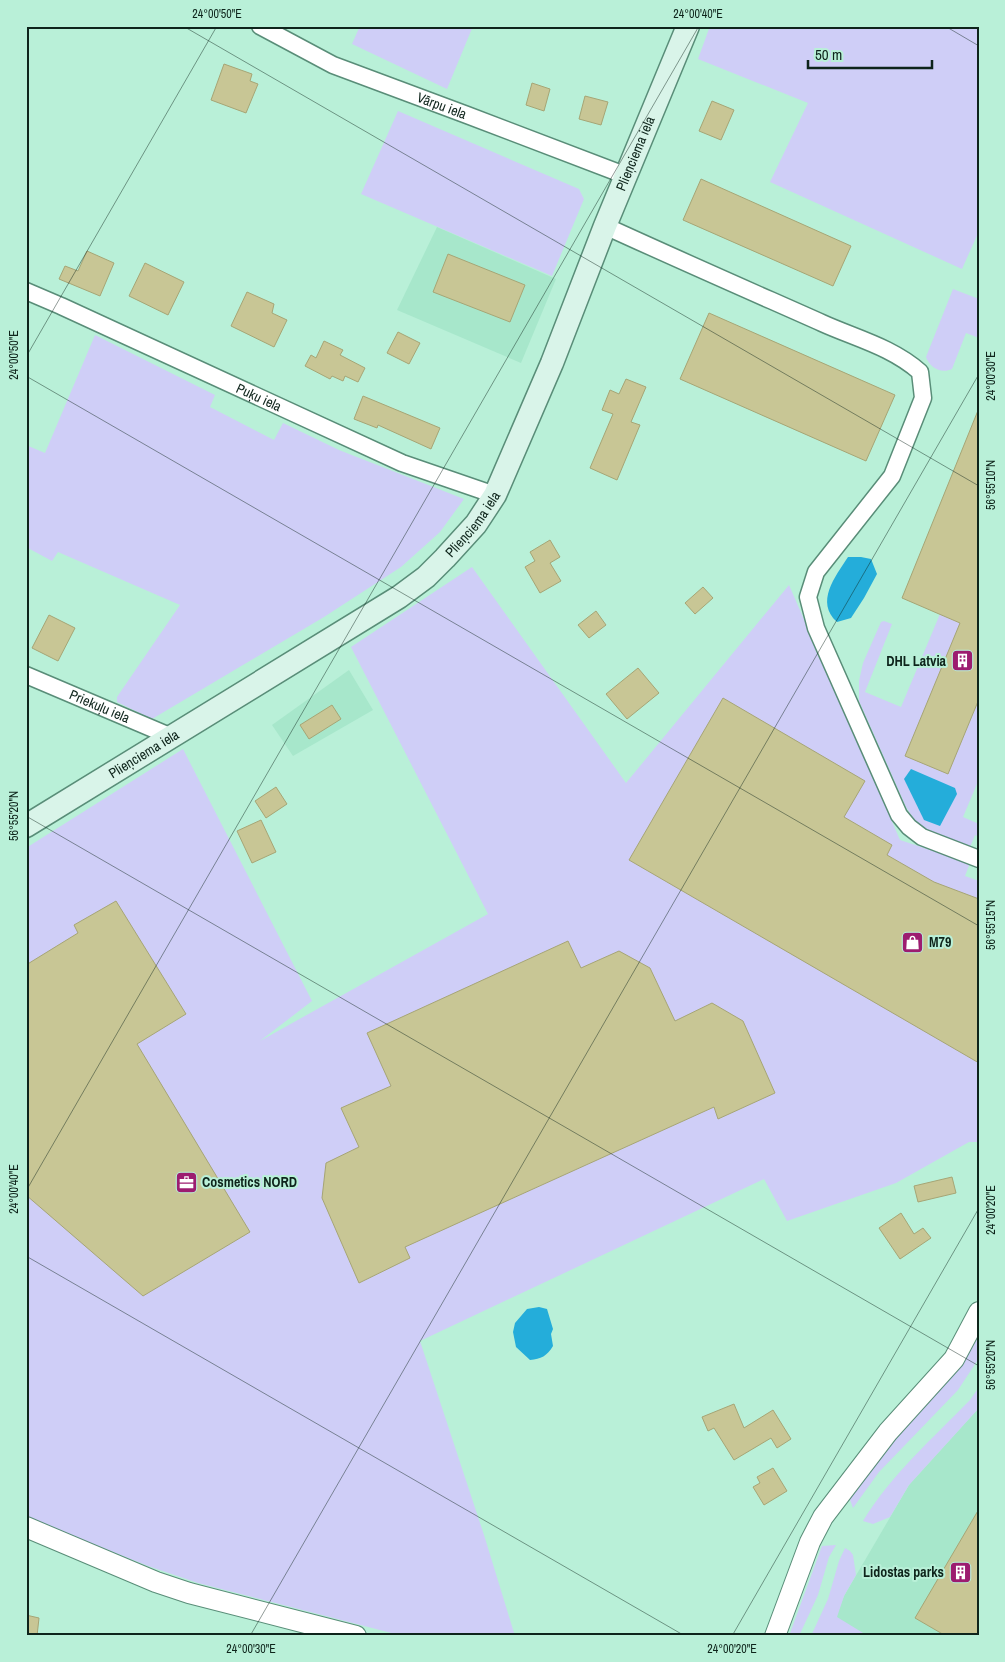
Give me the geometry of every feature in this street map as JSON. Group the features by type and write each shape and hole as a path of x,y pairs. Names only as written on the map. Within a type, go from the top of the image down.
{"main road":[{"name":"Plieņciema iela","path":"26,826 399,597 426,577 476,524 495,496 552,363 605,226 688,26"}],"street":[{"name":"Vārpu iela","path":"260,26 332,65 627,176"},
{"path":"605,226 840,332 890,351 908,361 920,372 923,398 892,476 816,572 808,597 816,628 899,814 909,827 922,837 979,859"},
{"name":"Puķu iela","path":"26,291 402,463 495,496"},
{"name":"Priekuļu iela","path":"26,675 172,737"},
{"path":"775,1636 810,1542 823,1517 888,1432 954,1359 979,1312"},
{"path":"26,1527 164,1585 356,1636"}],"shaded area":[{"path":"360,26 473,26 447,89 352,44"},
{"path":"710,26 979,26 979,231 962,269 770,182 808,103 698,59"},
{"path":"398,111 579,189 584,199 552,276 361,194"},
{"path":"437,227 556,279 521,363 397,310"},
{"path":"953,289 979,299 979,338 966,333 952,369 944,371 933,367 926,357"},
{"path":"95,335 215,395 210,407 274,440 283,423 339,450 464,499 440,532 401,567 324,617 152,719 117,702 117,697 180,605 58,552 52,561 26,547 26,445 45,453"},
{"path":"472,567 626,783 789,585 900,840 970,863 965,876 979,881 979,1142 969,1142 896,1183 787,1221 764,1179 420,1341 515,1636 403,1636 198,1583 148,1566 26,1517 26,848 183,749 312,1001 260,1041 488,914 351,647"},
{"path":"940,614 960,623 979,699 979,779 963,817 979,824 979,837 975,835 970,847 919,827 906,807 859,701 859,681 863,663 881,622 884,621 892,624 865,692 901,707"},
{"path":"349,670 373,710 293,756 272,725"},
{"path":"979,1328 979,1358 958,1390 879,1472 853,1508 849,1497"},
{"path":"979,1387 979,1408 909,1485 890,1517 873,1524 863,1521 886,1488 970,1400"},
{"path":"979,1408 979,1636 829,1636 844,1596 909,1485"},
{"path":"836,1545 829,1557 818,1595 799,1636 789,1636 822,1546"},
{"path":"845,1548 853,1555 856,1575 844,1596 837,1617 868,1636 811,1636 828,1599 839,1561"}],"water":[{"path":"848,557 871,559 877,574 851,618 837,622 831,614 827,598 833,581"},
{"path":"911,769 955,788 957,794 940,826 924,820 904,779"},
{"path":"539,1307 547,1309 553,1329 551,1334 553,1346 543,1356 530,1360 516,1347 513,1332 515,1323 527,1309"}],"building":[{"path":"224,64 252,74 250,81 258,84 246,113 211,100"},
{"path":"532,83 550,89 544,111 526,105"},
{"path":"585,96 608,102 601,125 579,119"},
{"path":"712,101 734,110 721,140 699,131"},
{"path":"701,179 851,246 833,286 683,220"},
{"path":"87,251 114,263 100,296 59,279 65,266 78,271"},
{"path":"448,254 525,285 510,322 433,292"},
{"path":"145,263 184,282 168,315 129,296"},
{"path":"247,292 274,304 272,313 287,320 274,347 231,326"},
{"path":"709,313 895,395 866,461 680,379"},
{"path":"398,332 420,343 409,364 387,353"},
{"path":"324,341 343,350 340,355 365,368 358,382 345,376 343,381 332,376 330,379 305,366 311,355 316,358"},
{"path":"626,379 646,387 631,422 640,425 617,480 590,468 613,414 602,410 610,390 619,394"},
{"path":"363,396 440,428 431,449 378,425 377,428 354,419"},
{"name":"DHL Latvia","path":"979,408 979,699 948,774 905,756 960,623 902,598"},
{"path":"550,540 560,557 550,563 561,581 540,593 525,567 535,561 530,552"},
{"path":"703,587 713,598 695,614 685,603"},
{"path":"596,611 606,625 589,638 578,625"},
{"path":"49,615 75,628 58,661 32,648"},
{"path":"638,668 659,693 627,719 606,694"},
{"path":"723,698 865,781 844,817 892,845 887,855 934,882 979,899 979,1063 629,860"},
{"path":"332,705 341,719 309,739 300,725"},
{"path":"276,787 287,804 266,818 255,801"},
{"path":"261,820 276,852 252,863 237,831"},
{"path":"116,901 186,1014 137,1044 250,1232 143,1296 26,1195 26,965 78,933 74,925"},
{"path":"568,941 581,968 619,951 650,968 675,1021 712,1003 743,1021 775,1093 718,1119 714,1107 405,1247 410,1258 359,1283 322,1198 326,1163 359,1147 341,1108 391,1086 367,1033"},
{"path":"952,1177 956,1193 918,1202 914,1186"},
{"path":"901,1213 914,1234 923,1228 931,1238 900,1259 879,1228"},
{"path":"734,1404 744,1428 773,1410 791,1439 777,1448 771,1438 734,1460 714,1428 708,1431 702,1417"},
{"path":"773,1468 787,1491 764,1505 753,1487 760,1483 757,1477"},
{"name":"Lidostas parks","path":"979,1509 979,1636 946,1636 915,1618"},
{"path":"26,1615 39,1618 37,1636 26,1636"}],"place":[{"name":"DHL Latvia","path":"962,661"},
{"name":"M79","path":"913,942"},
{"name":"Cosmetics NORD","path":"186,1182"},
{"name":"Lidostas parks","path":"960,1572"}]}
